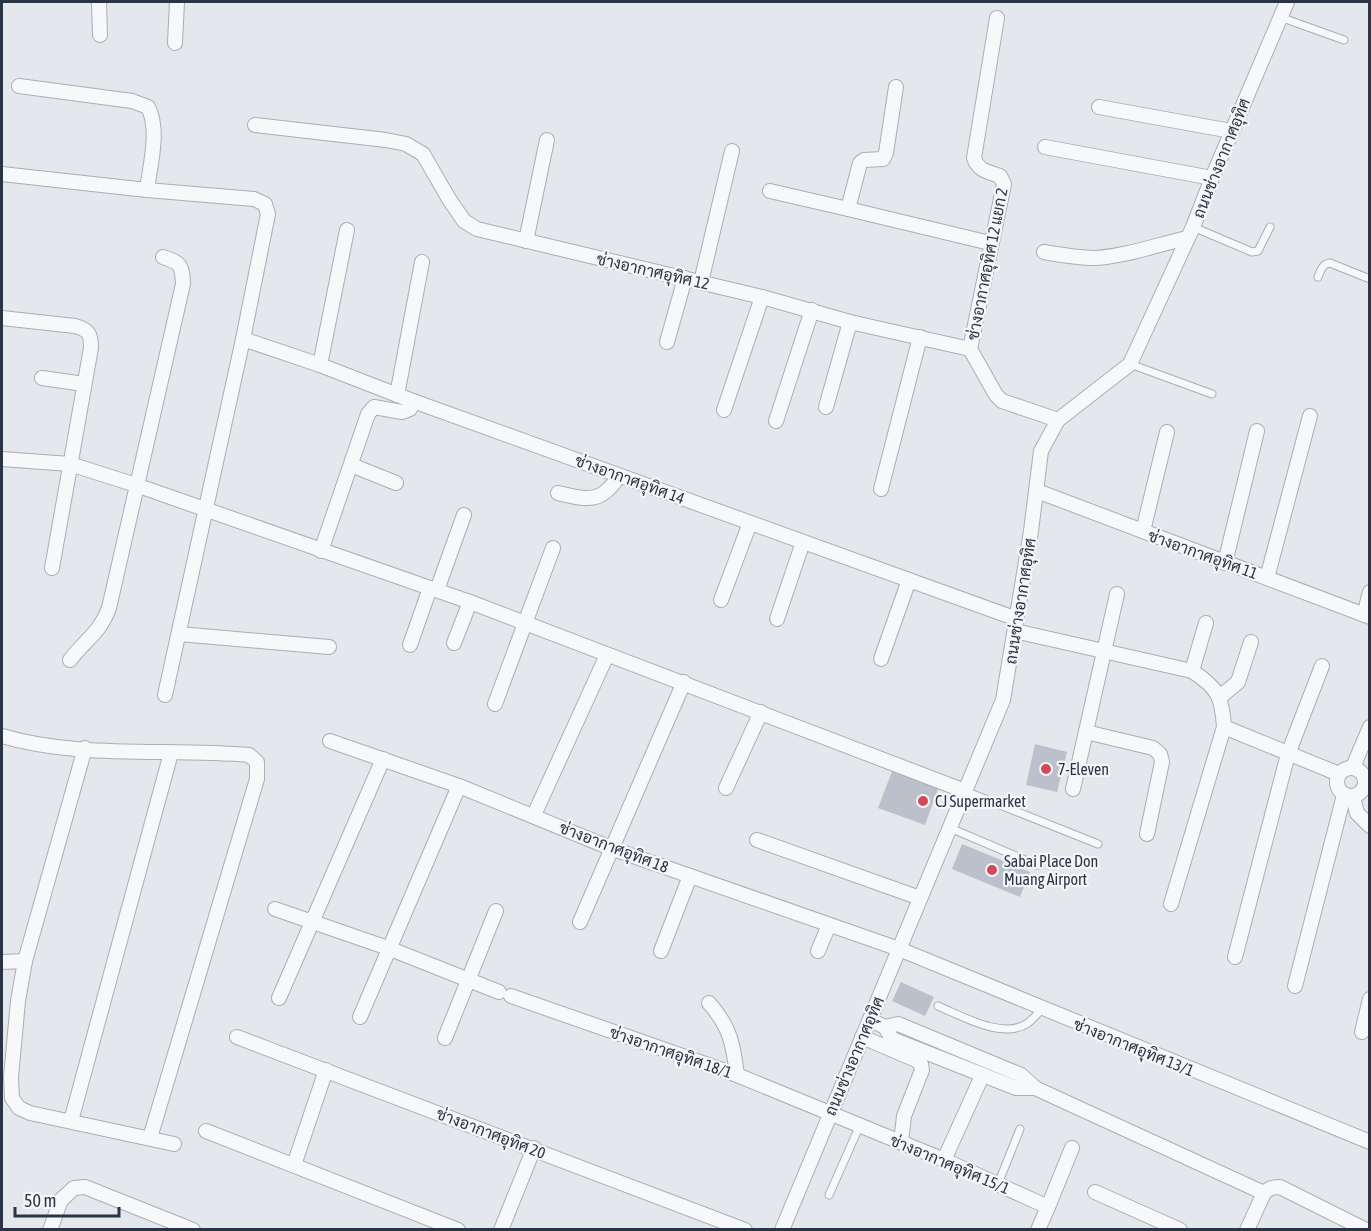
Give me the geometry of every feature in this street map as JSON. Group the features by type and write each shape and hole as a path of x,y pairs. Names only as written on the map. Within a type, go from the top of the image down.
{"street":[{"path":"99,2 100,35"},
{"path":"175,44 177,2"},
{"name":"ถนนช่างอากาศอุทิศ","path":"782,1230 829,1112 1003,700 1037,491 1041,451 1058,420 1130,364 1190,232 1287,2"},
{"name":"ช่างอากาศอุทิศ 12 แยก 2","path":"970,349 1003,180 1000,176 982,170 976,165 974,158 997,18"},
{"path":"19,86 132,101 148,106 153,116 153,131 147,190"},
{"path":"848,209 860,163 884,159 896,87"},
{"path":"1098,107 1231,131"},
{"name":"ช่างอากาศอุทิศ 12","path":"255,125 406,144 423,154 448,199 464,221 477,229 762,297 850,322 970,349"},
{"path":"526,241 547,140"},
{"path":"1045,147 1212,178"},
{"path":"700,282 732,151"},
{"path":"2,174 254,199 265,204 268,214 243,339 165,695"},
{"path":"770,191 990,243"},
{"path":"320,365 347,230"},
{"path":"1044,252 1078,258 1096,258 1117,255 1190,232"},
{"path":"70,660 104,622 183,284 182,269 177,262 163,257"},
{"path":"397,395 422,262"},
{"path":"667,342 685,278"},
{"path":"724,410 762,297"},
{"path":"776,421 812,310"},
{"path":"2,318 75,326 87,330 91,336 91,348 52,568"},
{"path":"826,407 850,322"},
{"path":"881,489 920,337"},
{"name":"ช่างอากาศอุทิศ 14","path":"243,339 909,580 1016,625 1104,651 1192,671"},
{"path":"970,349 996,395 1002,401 1058,420"},
{"path":"42,378 84,384"},
{"path":"321,551 368,414 374,407 402,412 410,409 413,401"},
{"path":"1267,578 1310,416"},
{"path":"1225,563 1257,431"},
{"path":"1143,531 1167,432"},
{"path":"2,459 70,464 136,485 470,602 965,791"},
{"path":"351,465 396,483"},
{"path":"558,493 587,500 601,496 613,486 619,476"},
{"name":"ช่างอากาศอุทิศ 11","path":"1037,491 1367,616"},
{"path":"410,645 464,514"},
{"path":"721,600 750,523"},
{"path":"777,619 803,542"},
{"path":"495,704 553,548"},
{"path":"880,659 909,580"},
{"path":"1367,616 1370,592"},
{"path":"1073,789 1117,594"},
{"path":"454,643 470,602"},
{"path":"1171,904 1224,727 1220,697 1212,686 1192,671 1206,623"},
{"path":"179,634 329,647"},
{"path":"1220,697 1238,682 1251,642"},
{"path":"534,815 607,655"},
{"path":"1235,957 1288,753 1322,666"},
{"path":"580,922 684,682"},
{"path":"726,788 761,712"},
{"path":"1224,727 1339,774"},
{"path":"1353,767 1370,727"},
{"path":"1086,732 1153,748 1160,754 1162,762 1147,834"},
{"path":"2,736 39,745 249,755 257,762 257,779 150,1138"},
{"name":"ช่างอากาศอุทิศ 18","path":"330,741 459,786 613,849 899,949"},
{"path":"85,748 25,961 15,1032 11,1077 12,1098 19,1108 30,1113 174,1144"},
{"path":"71,1121 171,753"},
{"path":"279,998 383,759"},
{"path":"1349,796 1360,793 1367,779 1361,771 1353,767 1345,768 1339,774 1336,782 1338,790 1349,796 1357,813 1370,826"},
{"path":"360,1017 459,786"},
{"path":"1295,986 1349,796"},
{"path":"757,840 920,898"},
{"path":"661,951 690,876"},
{"name":"ช่างอากาศอุทิศ 18/1","path":"275,909 388,948 505,994 736,1075 829,1112"},
{"path":"445,1038 496,911"},
{"path":"818,951 829,925"},
{"name":"ช่างอากาศอุทิศ 13/1","path":"899,949 1370,1142"},
{"path":"2,962 25,961"},
{"path":"1362,1032 1370,999"},
{"path":"709,1004 722,1019 732,1044 736,1075"},
{"path":"870,1019 885,1027 892,1039 1016,1088 1035,1088"},
{"path":"885,1027 898,1024 1021,1075 1035,1088 1264,1193"},
{"name":"ช่างอากาศอุทิศ 20","path":"237,1037 745,1230"},
{"path":"862,1037 921,1064 922,1070 904,1116 901,1142"},
{"path":"294,1165 326,1071"},
{"path":"944,1160 982,1076"},
{"name":"ช่างอากาศอุทิศ 15/1","path":"829,1112 1048,1207"},
{"path":"206,1131 458,1230"},
{"path":"501,1230 534,1148"},
{"path":"1038,1230 1072,1148"},
{"path":"50,1230 61,1200 74,1188 85,1187 193,1230"},
{"path":"1247,1230 1264,1193 1269,1188 1280,1187 1366,1230"},
{"path":"1095,1192 1180,1230"}],"lane":[{"path":"1280,16 1344,40"},
{"path":"1190,232 1252,252 1258,251 1270,227"},
{"path":"1318,277 1325,264 1330,263 1370,279"},
{"path":"1130,364 1212,394"},
{"path":"965,791 1098,844"},
{"path":"950,828 1037,865"},
{"path":"938,1006 997,1029 1013,1029 1028,1023 1042,1009"},
{"path":"829,1195 860,1125"},
{"path":"998,1184 1020,1129"}],"building":[{"path":"1035,744 1067,752 1057,792 1026,785"},
{"path":"893,769 939,786 925,825 878,808"},
{"path":"962,844 1030,872 1020,897 952,869"},
{"path":"901,982 934,997 925,1016 892,1001"}],"place":[{"name":"7-Eleven","path":"1046,769"},
{"name":"CJ Supermarket","path":"923,801"},
{"name":"Sabai Place Don Muang Airport","path":"992,870"}]}
